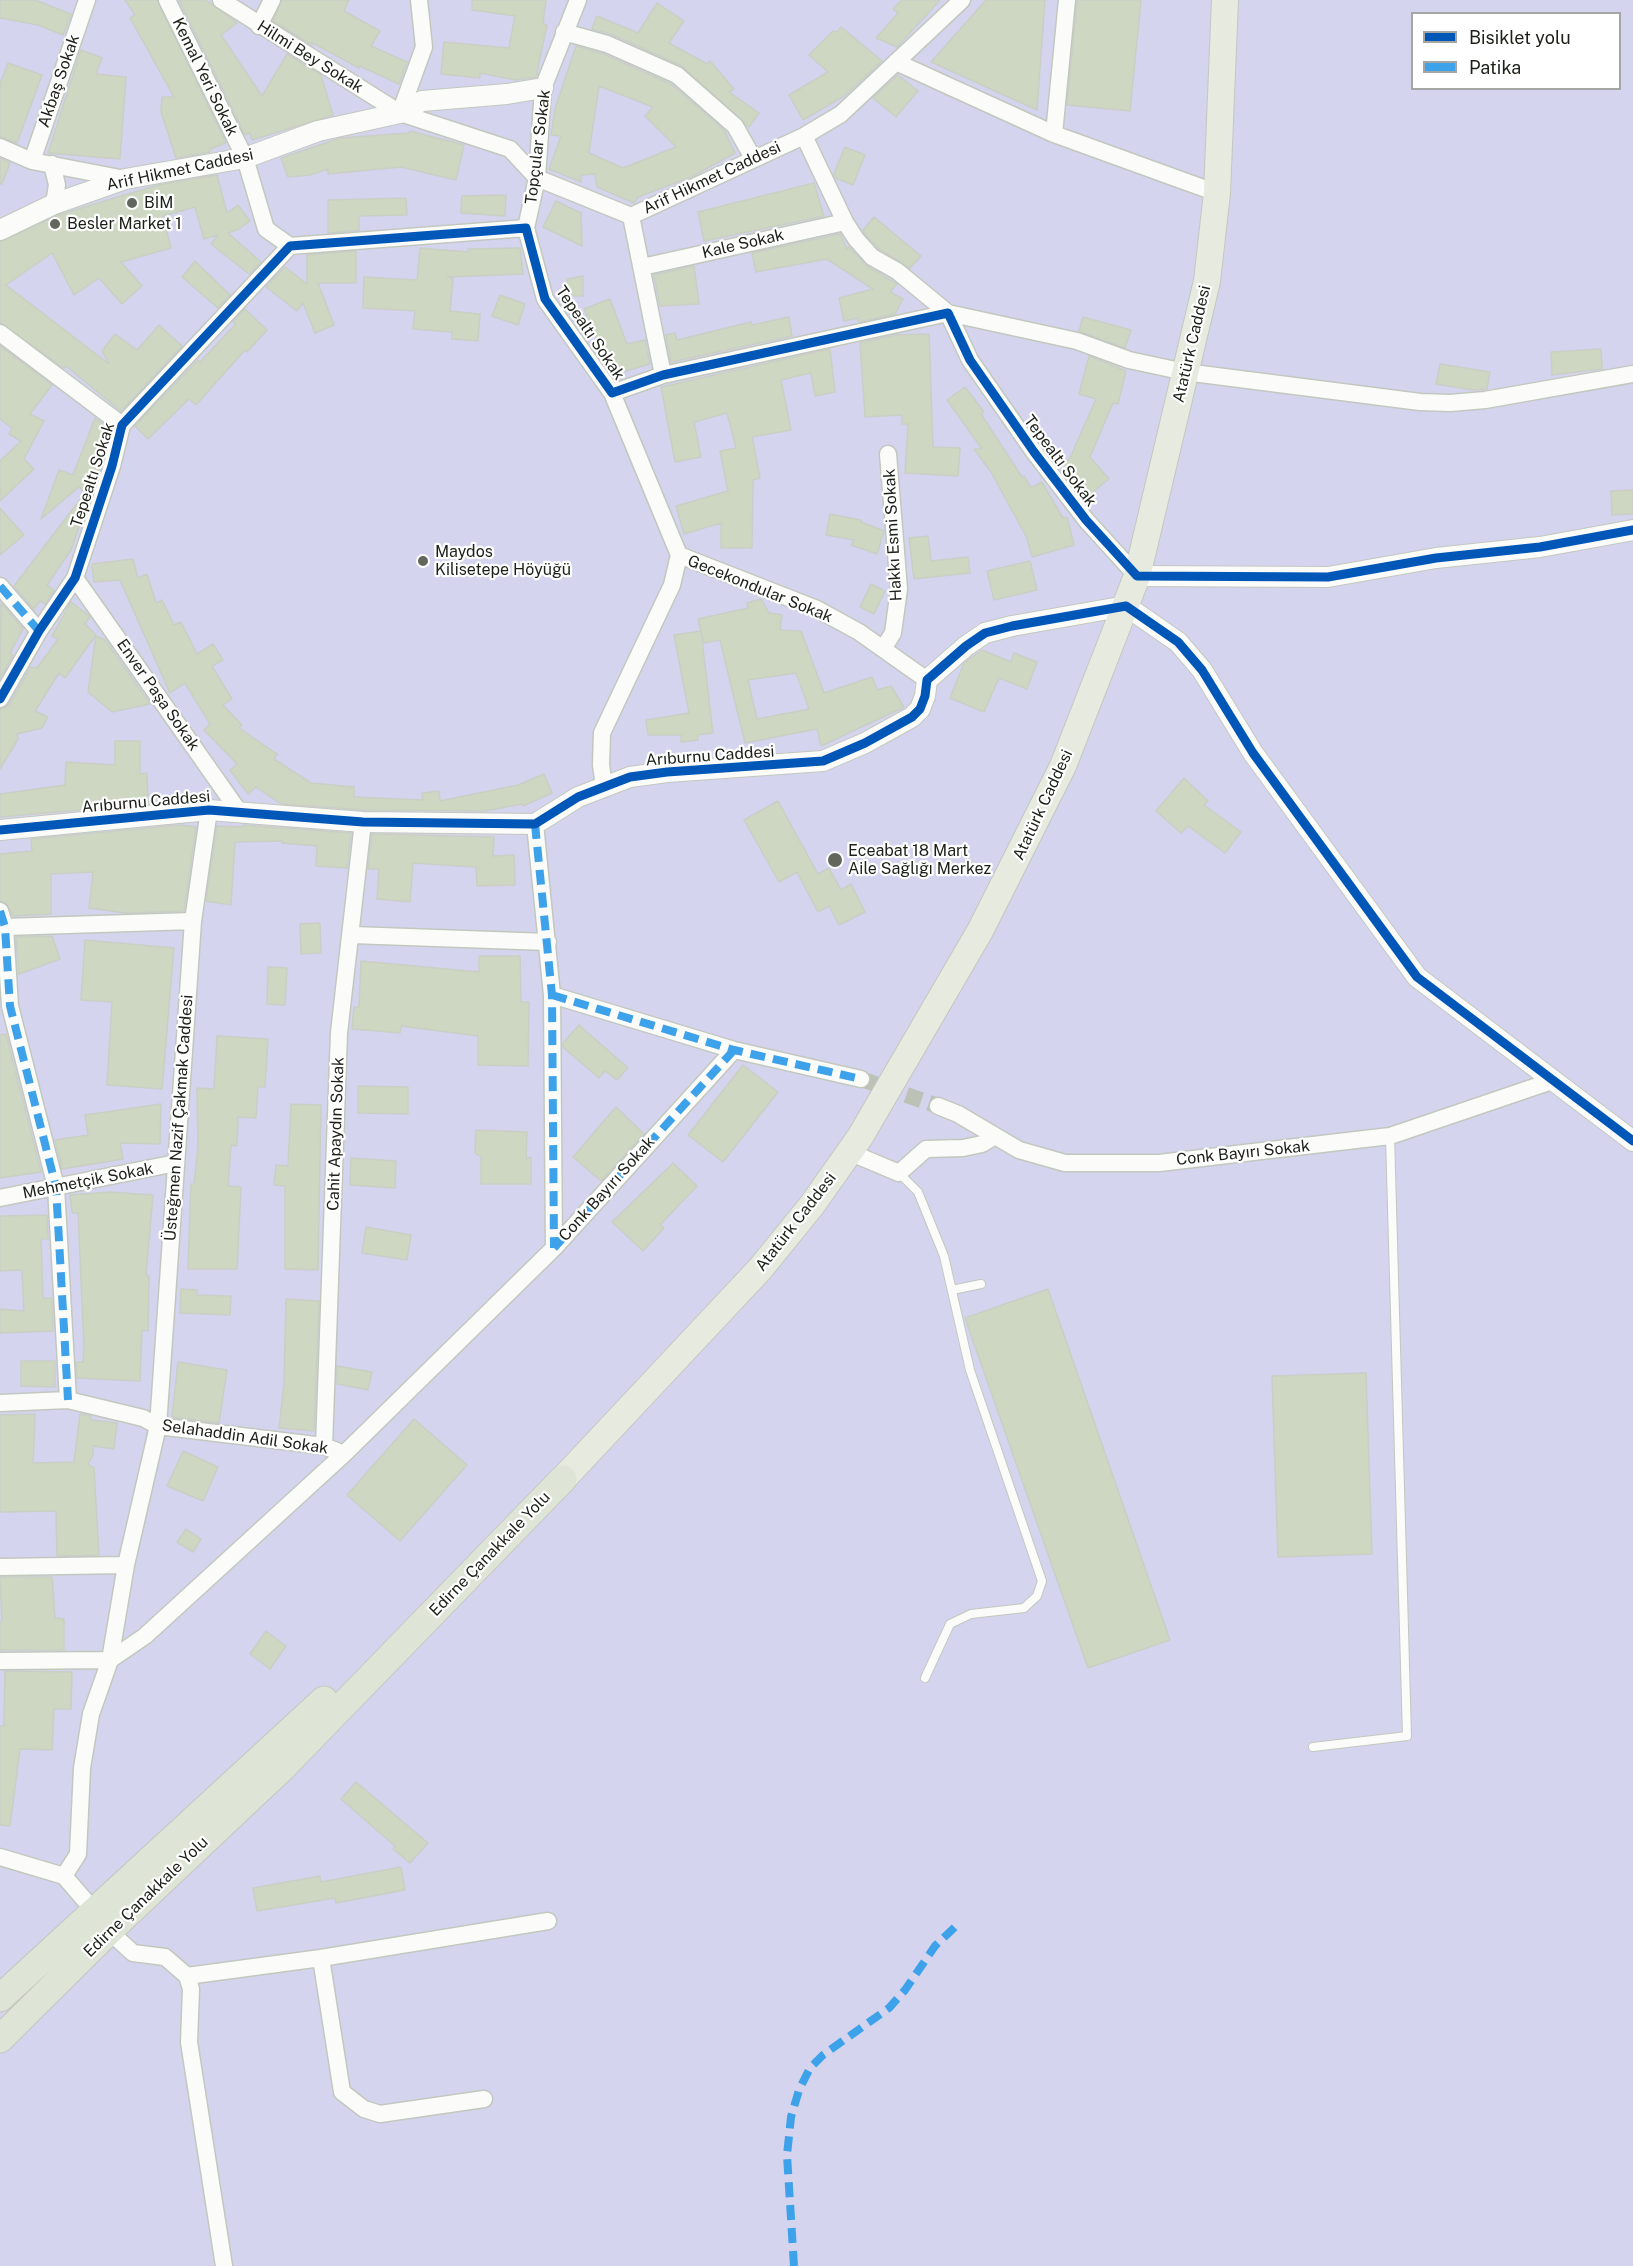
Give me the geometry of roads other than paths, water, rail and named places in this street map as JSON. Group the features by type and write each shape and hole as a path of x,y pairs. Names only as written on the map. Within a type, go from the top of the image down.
{"highway":[{"name":"Edirne Çanakkale Yolu","path":"0,2039 102,1921 563,1479"},
{"name":"Edirne Çanakkale Yolu","path":"0,1998 102,1921"}],"main road":[{"name":"Atatürk Caddesi","path":"563,1479 760,1269 812,1205 849,1152 912,1052 1021,853 1063,766 1137,576 1207,281 1217,193 1225,0"}],"street":[{"name":"Akbaş Sokak","path":"32,161 87,0"},
{"name":"Kemal Yeri Sokak","path":"167,0 244,158 266,229 290,246"},
{"name":"Hilmi Bey Sokak","path":"221,0 400,113"},
{"path":"259,26 272,0"},
{"path":"400,113 423,47 419,0"},
{"name":"Topçular Sokak","path":"526,228 537,178 543,88 578,0"},
{"name":"Arif Hikmet Caddesi","path":"400,113 510,149 537,178 631,216 804,136 841,114 962,0"},
{"path":"1054,134 1066,0"},
{"path":"564,32 607,45 677,75 735,126 753,158"},
{"path":"896,62 1054,134 1217,193"},
{"name":"Arif Hikmet Caddesi","path":"0,230 54,204 125,179 244,158 318,132 400,113 422,101 507,94 543,88"},
{"path":"804,136 845,222 872,257 897,271 948,313 1077,341 1129,360 1185,372 1361,396 1450,403 1558,389 1633,374"},
{"path":"0,147 32,161 125,179"},
{"path":"52,164 57,185 54,204"},
{"path":"631,216 663,375"},
{"name":"Kale Sokak","path":"642,267 845,222"},
{"path":"290,246 526,228"},
{"name":"Tepealtı Sokak","path":"526,228 545,298 612,393 663,375 948,313 970,360 1034,452 1086,520 1137,576"},
{"name":"Tepealtı Sokak","path":"0,699 39,631 75,578 112,466 122,425 290,246"},
{"path":"0,333 122,425"},
{"name":"Gecekondular Sokak","path":"612,393 679,555 817,609 860,632 927,680"},
{"name":"Hakkı Esmi Sokak","path":"883,649 893,633 899,589 888,454"},
{"path":"1137,576 1328,577 1436,558 1540,547 1633,530"},
{"path":"604,786 601,765 602,733 672,585 679,555"},
{"name":"Enver Paşa Sokak","path":"75,578 240,813"},
{"path":"0,586 39,631"},
{"path":"927,680 966,646 985,633 1126,606 1178,642 1202,670 1253,753 1418,977 1633,1141"},
{"name":"Arıburnu Caddesi","path":"0,830 209,810 363,822 535,824 578,797 630,777 667,771 823,761 912,717 922,702 927,680"},
{"name":"Üsteğmen Nazif Çakmak Caddesi","path":"64,1876 78,1854 82,1768 91,1714 110,1660 126,1565 158,1426 193,921 209,810"},
{"name":"Cahit Apaydın Sokak","path":"324,1446 339,1033 352,935 363,822"},
{"name":"Conk Bayırı Sokak","path":"535,824 552,995 554,1248"},
{"path":"68,1400 56,1187 5,1008 2,919 193,921"},
{"path":"352,935 548,942"},
{"path":"552,995 734,1050 861,1079"},
{"name":"Conk Bayırı Sokak","path":"554,1248 734,1050"},
{"name":"Conk Bayırı Sokak","path":"938,1106 1019,1150 1065,1163 1159,1163 1390,1136 1552,1081"},
{"path":"849,1152 898,1173 926,1149 963,1148 982,1144 995,1136"},
{"name":"Mehmetçik Sokak","path":"0,1198 176,1163"},
{"name":"Selahaddin Adil Sokak","path":"0,1403 68,1400 143,1418 158,1426 324,1446 344,1454 554,1248"},
{"path":"0,1661 110,1660 145,1636 344,1454"},
{"path":"0,1567 126,1565"},
{"path":"0,1857 64,1876 133,1953 165,1957 187,1976 192,1989 189,2042 213,2180 224,2266"},
{"path":"187,1976 321,1958 548,1921"},
{"path":"321,1958 342,2092 364,2109 380,2114 484,2099"}],"lane":[{"path":"1312,1748 1407,1736 1390,1136"},
{"path":"898,1173 918,1192 944,1256 970,1371 1041,1581 1037,1596 1024,1608 970,1614 950,1624 925,1678"},
{"path":"952,1290 981,1284"}],"tunnel":[{"path":"861,1079 938,1106"}],"place":[{"name":"BİM","path":"132,203"},
{"name":"Besler Market 1","path":"55,224"},
{"name":"Maydos Kilisetepe Höyüğü","path":"423,561"},
{"name":"Eceabat 18 Mart Aile Sağlığı Merkez","path":"835,860"}]}
